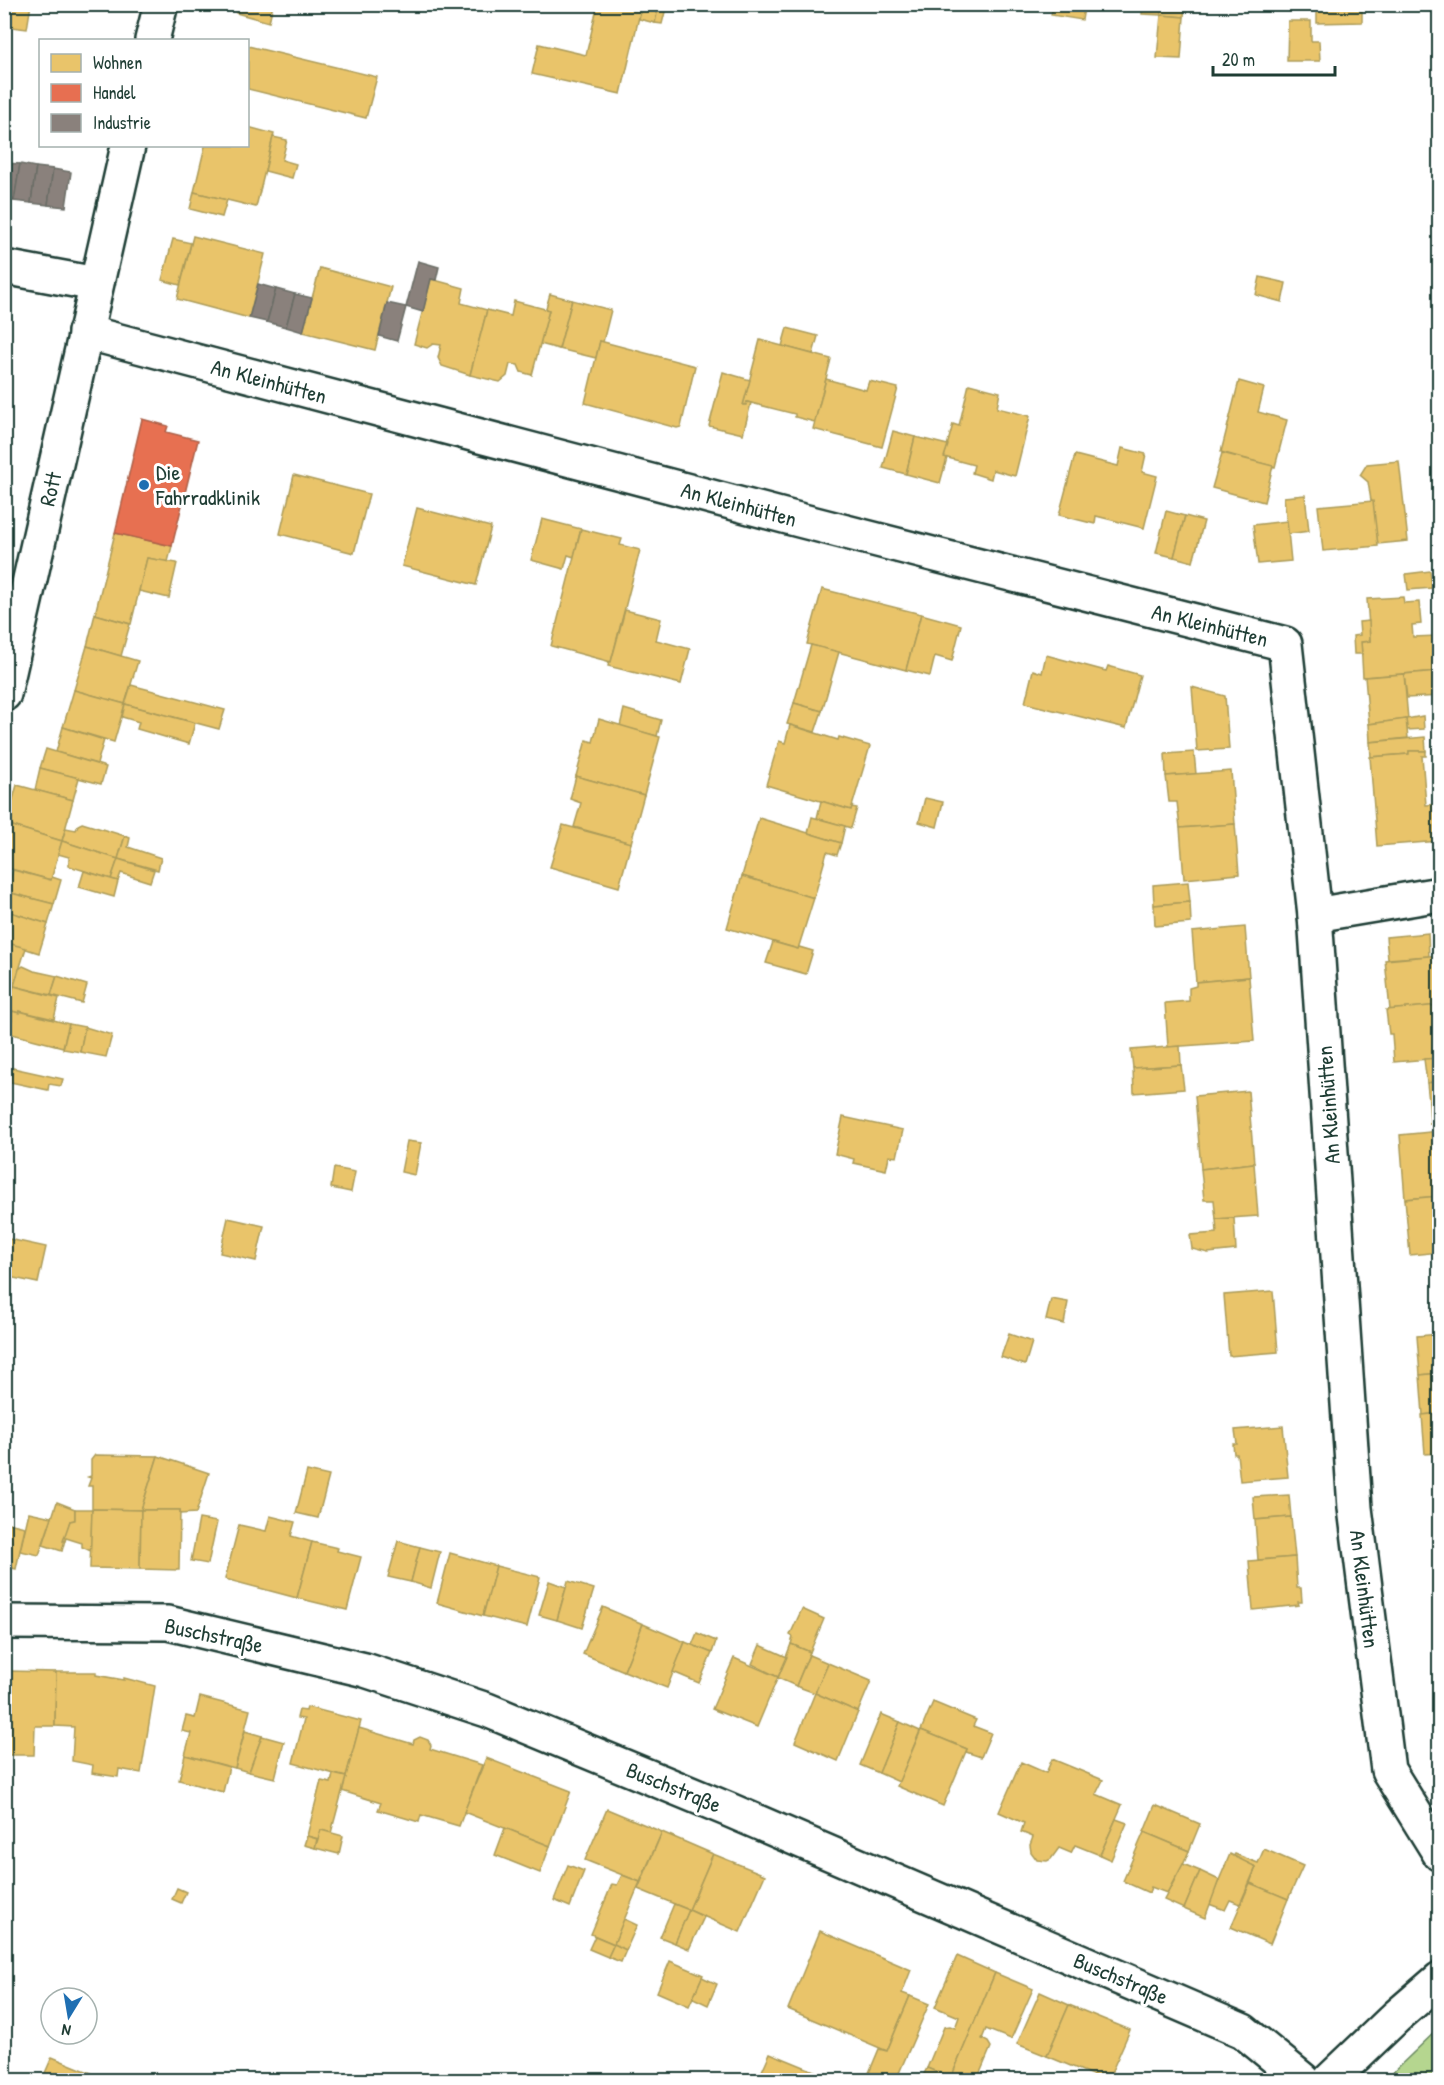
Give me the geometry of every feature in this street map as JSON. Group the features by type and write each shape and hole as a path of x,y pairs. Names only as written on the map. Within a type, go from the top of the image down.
{"street":[{"path":"152,39 161,4"},
{"name":"Rott","path":"4,694 128,147"},
{"path":"4,267 96,284"},
{"name":"An Kleinhütten","path":"85,332 765,511 1285,644 1314,915 1355,1508 1388,1770 1440,1854"},
{"path":"1314,915 1440,894"},
{"name":"Buschstraße","path":"4,1622 168,1623 365,1670 487,1710 716,1805 1243,2031 1302,2080"},
{"path":"1330,2080 1440,1979"}],"green space":[{"path":"1439,2028 1439,2080 1385,2080"}],"building: Wohnen":[{"path":"4,4 31,4 27,29 4,26"},
{"path":"238,4 273,4 269,22 236,13"},
{"path":"387,4 415,4 414,10"},
{"path":"598,4 642,4 621,94 532,74 539,44 586,55"},
{"path":"642,4 659,4 655,23 639,19"},
{"path":"659,4 667,4 662,24 655,23"},
{"path":"1053,4 1105,4 1104,11 1084,8 1082,20 1051,15"},
{"path":"1143,4 1162,4 1161,15 1142,14"},
{"path":"1162,4 1185,4 1184,17 1161,15"},
{"path":"1317,4 1374,5 1362,6 1362,22 1317,23"},
{"path":"1161,15 1184,17 1181,59 1157,58"},
{"path":"1288,21 1311,21 1311,41 1319,41 1320,61 1287,61"},
{"path":"249,46 377,77 366,118 249,89"},
{"path":"249,127 274,134 256,207 194,192 205,147 249,147"},
{"path":"273,137 287,140 282,160 296,164 292,178 265,171"},
{"path":"194,192 227,200 222,217 190,209"},
{"path":"193,236 265,254 249,318 177,299"},
{"path":"173,239 191,243 180,285 162,280"},
{"path":"320,268 391,287 375,350 303,332"},
{"path":"1260,277 1286,283 1282,302 1256,295"},
{"path":"431,279 464,288 461,303 487,310 470,375 442,366 438,358 441,345 433,344 427,348 414,344"},
{"path":"550,294 572,300 559,349 540,344 549,310 546,308"},
{"path":"572,300 611,310 603,342 600,341 596,358 559,349"},
{"path":"514,301 549,310 532,375 521,372 518,365 510,364 507,376 500,382 470,375 487,310 511,316"},
{"path":"787,328 818,336 813,354 782,346"},
{"path":"760,340 831,359 815,422 795,417 795,414 747,402 743,405"},
{"path":"600,341 695,366 681,427 677,428 585,403"},
{"path":"723,372 750,380 743,405 747,402 751,403 743,434 709,426"},
{"path":"826,379 866,390 869,381 898,388 882,447 813,429"},
{"path":"1239,381 1264,388 1258,412 1287,420 1275,467 1221,452"},
{"path":"969,384 1000,392 997,408 1030,416 1015,476 993,470 991,479 972,473 974,465 944,457 953,424 959,426"},
{"path":"893,431 915,437 906,474 883,468"},
{"path":"915,437 948,445 940,483 906,474"},
{"path":"1122,448 1146,454 1142,472 1157,476 1144,528 1096,516 1095,524 1059,515 1075,455 1118,466"},
{"path":"1222,453 1273,466 1264,502 1212,488"},
{"path":"1399,461 1408,541 1378,544 1368,482 1360,475 1367,464"},
{"path":"294,475 369,494 354,553 280,534"},
{"path":"1305,495 1309,531 1288,534 1284,497"},
{"path":"1373,501 1378,546 1323,551 1318,506"},
{"path":"417,508 491,527 476,585 402,566"},
{"path":"1166,511 1185,516 1174,557 1156,553"},
{"path":"1185,516 1204,521 1193,562 1174,557"},
{"path":"542,519 581,529 574,557 568,555 564,569 531,560"},
{"path":"1287,521 1291,561 1258,564 1253,525"},
{"path":"581,529 622,539 620,545 640,550 611,662 551,646"},
{"path":"115,533 172,546 168,562 147,558 131,624 95,614"},
{"path":"147,558 177,563 169,598 139,591"},
{"path":"1430,571 1432,588 1408,590 1406,574"},
{"path":"822,589 921,614 906,670 807,644"},
{"path":"1403,597 1404,603 1419,602 1421,624 1412,625 1413,637 1437,636 1440,671 1363,677 1361,642 1370,641 1367,599"},
{"path":"625,610 661,619 656,640 690,649 681,684 608,666"},
{"path":"95,614 130,624 121,656 87,646"},
{"path":"921,614 961,625 952,661 935,656 930,676 906,670"},
{"path":"1369,621 1370,641 1361,642 1362,654 1354,654 1353,636 1360,635 1359,622"},
{"path":"811,645 839,652 822,711 794,703"},
{"path":"87,646 138,661 125,704 74,690"},
{"path":"1046,655 1106,671 1108,666 1140,675 1126,728 1025,703 1033,670 1042,673"},
{"path":"1438,671 1440,696 1407,698 1404,674"},
{"path":"1404,674 1408,719 1369,724 1365,677"},
{"path":"131,685 225,710 219,729 125,704"},
{"path":"1192,687 1225,696 1229,749 1197,751"},
{"path":"74,690 125,704 114,742 63,727"},
{"path":"794,703 822,711 815,732 787,724"},
{"path":"125,704 195,723 189,744 137,729 139,722 122,717"},
{"path":"624,709 661,720 657,736 620,726"},
{"path":"1423,716 1424,729 1407,730 1406,719"},
{"path":"599,719 660,737 644,795 576,776 586,740 593,742"},
{"path":"1406,719 1408,738 1370,742 1369,724"},
{"path":"790,725 838,740 839,737 870,746 851,810 766,785 779,741 785,743"},
{"path":"63,727 104,740 97,764 56,752"},
{"path":"1425,737 1426,751 1409,751 1409,754 1371,757 1370,742"},
{"path":"46,749 106,767 101,784 40,768"},
{"path":"1409,751 1426,751 1426,756 1422,756 1426,805 1440,804 1440,841 1377,846 1370,757 1409,754"},
{"path":"1194,752 1196,774 1166,776 1165,754"},
{"path":"40,768 79,778 73,800 35,790"},
{"path":"1231,771 1235,824 1180,828 1177,802 1169,802 1166,776"},
{"path":"576,776 644,795 631,843 574,827 581,803 570,799"},
{"path":"17,785 73,800 62,841 6,824"},
{"path":"925,798 943,802 937,827 919,822"},
{"path":"821,801 851,810 852,807 857,808 851,828 817,818"},
{"path":"812,817 845,826 841,843 808,833"},
{"path":"759,818 841,843 837,855 827,852 814,898 742,876"},
{"path":"82,823 125,836 118,859 62,841 66,828 76,830"},
{"path":"6,824 62,841 51,880 4,867"},
{"path":"1235,824 1239,874 1184,879 1180,828"},
{"path":"563,825 631,843 619,887 550,867"},
{"path":"125,836 130,838 128,847 161,858 158,870 118,859"},
{"path":"62,841 118,859 111,879 69,866 69,857 58,854"},
{"path":"118,859 154,870 150,882 121,873 118,881 111,879"},
{"path":"13,870 51,880 52,877 61,880 54,904 7,892"},
{"path":"84,871 118,881 114,897 79,887"},
{"path":"742,876 814,898 798,949 727,928"},
{"path":"1188,882 1190,902 1154,905 1153,885"},
{"path":"7,892 54,904 48,924 4,910"},
{"path":"1190,902 1191,923 1155,926 1154,905"},
{"path":"4,910 48,924 39,953 4,942"},
{"path":"1245,927 1249,977 1196,982 1192,932"},
{"path":"1428,933 1429,956 1388,959 1386,937"},
{"path":"4,942 26,948 14,986 4,983"},
{"path":"773,942 813,951 806,974 766,963"},
{"path":"1440,955 1440,1005 1390,1010 1385,960"},
{"path":"23,966 57,976 51,995 14,986 19,969"},
{"path":"57,976 87,985 82,1003 51,995"},
{"path":"1249,977 1254,1041 1168,1047 1165,1003 1189,1001 1189,988 1196,986 1196,982"},
{"path":"4,983 14,986 4,1015"},
{"path":"14,986 59,998 54,1019 12,1011 12,1020 4,1019"},
{"path":"1440,1005 1440,1058 1394,1062 1392,1034 1389,1034 1386,1010"},
{"path":"12,1011 69,1024 63,1047 4,1032 4,1019 12,1020"},
{"path":"69,1024 85,1027 80,1052 63,1049"},
{"path":"85,1027 112,1035 106,1057 80,1052"},
{"path":"1180,1046 1181,1065 1133,1068 1131,1050"},
{"path":"1440,1058 1440,1081 1427,1083 1424,1059"},
{"path":"1181,1065 1184,1089 1134,1093 1133,1068"},
{"path":"13,1068 63,1079 61,1086 49,1084 48,1090 10,1082"},
{"path":"1440,1081 1440,1101 1429,1102 1427,1083"},
{"path":"1248,1091 1254,1163 1201,1169 1195,1096"},
{"path":"1440,1101 1440,1123 1430,1124 1429,1102"},
{"path":"843,1117 903,1130 897,1157 889,1156 886,1170 853,1163 854,1159 835,1154"},
{"path":"1440,1131 1440,1196 1405,1199 1400,1135"},
{"path":"407,1141 421,1143 415,1175 401,1172"},
{"path":"1254,1163 1258,1216 1216,1219 1214,1200 1204,1200 1201,1169"},
{"path":"334,1168 355,1172 351,1192 331,1188"},
{"path":"1440,1196 1440,1252 1410,1255 1405,1199"},
{"path":"228,1218 264,1226 256,1261 220,1253"},
{"path":"1234,1218 1236,1250 1208,1253 1192,1249 1190,1235 1217,1233 1216,1219"},
{"path":"9,1239 46,1247 38,1283 4,1276 4,1261"},
{"path":"1273,1291 1278,1352 1229,1356 1224,1295"},
{"path":"1051,1299 1068,1302 1064,1324 1046,1320"},
{"path":"1009,1334 1032,1342 1025,1365 1001,1357"},
{"path":"1440,1334 1440,1373 1420,1375 1417,1336"},
{"path":"1440,1373 1440,1413 1423,1415 1420,1375"},
{"path":"1440,1413 1440,1453 1425,1454 1422,1415"},
{"path":"1283,1426 1288,1477 1240,1481 1237,1454 1234,1454 1233,1444 1237,1444 1235,1430"},
{"path":"95,1455 158,1456 141,1510 92,1509 92,1486 88,1486 91,1478 88,1477 91,1476 91,1460"},
{"path":"158,1456 209,1473 196,1513 180,1514 180,1510 141,1510"},
{"path":"307,1471 329,1476 318,1518 296,1513"},
{"path":"1289,1495 1291,1517 1255,1520 1253,1497"},
{"path":"57,1502 75,1509 75,1520 70,1521 62,1551 43,1545"},
{"path":"75,1509 92,1509 91,1551 82,1547 82,1543 66,1538 63,1541 70,1521 75,1520"},
{"path":"92,1509 141,1510 140,1569 90,1568"},
{"path":"141,1510 180,1510 179,1570 140,1569"},
{"path":"29,1512 52,1517 39,1555 20,1551"},
{"path":"270,1516 295,1522 291,1536 312,1542 297,1598 225,1579 239,1525 266,1531"},
{"path":"1291,1517 1295,1557 1258,1560 1255,1520"},
{"path":"199,1519 217,1522 208,1564 191,1561"},
{"path":"4,1522 25,1527 16,1569 4,1566"},
{"path":"1440,1533 1440,1569 1436,1569 1434,1534"},
{"path":"398,1541 420,1547 411,1582 388,1577"},
{"path":"312,1542 338,1548 337,1551 361,1557 347,1610 297,1598"},
{"path":"420,1547 440,1552 431,1588 411,1582"},
{"path":"450,1553 496,1566 483,1616 437,1603"},
{"path":"1295,1557 1297,1588 1301,1588 1302,1602 1298,1602 1299,1605 1253,1610 1249,1561"},
{"path":"496,1566 540,1577 527,1627 483,1616"},
{"path":"1436,1569 1440,1569 1440,1610 1439,1606 1435,1606 1434,1594 1438,1594"},
{"path":"549,1581 566,1587 557,1620 539,1615"},
{"path":"568,1581 594,1589 582,1628 557,1620"},
{"path":"603,1607 643,1624 624,1671 583,1654"},
{"path":"802,1609 824,1619 810,1652 791,1644 793,1637 790,1635"},
{"path":"643,1624 685,1642 667,1688 624,1671"},
{"path":"697,1633 716,1641 712,1653 692,1645"},
{"path":"685,1642 712,1653 699,1683 673,1672"},
{"path":"791,1644 810,1652 796,1686 778,1678"},
{"path":"760,1645 787,1657 778,1677 752,1664"},
{"path":"809,1655 828,1663 815,1693 796,1686"},
{"path":"734,1658 778,1677 757,1727 712,1709"},
{"path":"828,1663 871,1681 858,1712 815,1693"},
{"path":"6,1671 56,1672 55,1726 35,1726 34,1755 5,1755"},
{"path":"56,1672 96,1672 96,1675 124,1680 124,1678 155,1686 141,1773 119,1769 118,1777 92,1773 93,1765 72,1761 74,1727 55,1726"},
{"path":"815,1693 858,1712 838,1761 795,1742"},
{"path":"200,1697 250,1710 235,1768 185,1755 191,1733 182,1731 186,1716 195,1718"},
{"path":"933,1702 976,1720 973,1726 991,1733 981,1757 921,1730"},
{"path":"307,1707 361,1721 346,1777 293,1763 304,1719 297,1718 299,1710 306,1711"},
{"path":"881,1714 900,1722 879,1773 860,1765"},
{"path":"900,1722 920,1731 899,1782 879,1773"},
{"path":"359,1728 413,1744 414,1740 420,1737 428,1740 431,1745 430,1749 482,1765 459,1826 421,1815 419,1822 378,1810 381,1803 342,1791"},
{"path":"921,1730 967,1749 943,1806 897,1786"},
{"path":"245,1731 262,1736 249,1772 235,1768"},
{"path":"262,1736 284,1742 275,1778 249,1772"},
{"path":"185,1755 229,1767 223,1792 179,1780"},
{"path":"486,1758 571,1791 550,1846 464,1812"},
{"path":"1052,1759 1103,1780 1096,1794 1122,1805 1100,1855 1075,1845 1071,1853 1059,1848 1051,1859 1037,1860 1031,1852 1030,1845 1033,1837 1021,1832 1024,1823 999,1812 1021,1762 1046,1773"},
{"path":"333,1774 346,1777 331,1833 321,1830 319,1839 307,1836 321,1781 331,1783"},
{"path":"1155,1805 1200,1824 1189,1851 1144,1832"},
{"path":"607,1809 662,1832 640,1882 585,1860"},
{"path":"1116,1819 1127,1823 1111,1860 1100,1855"},
{"path":"505,1828 550,1846 540,1873 495,1855"},
{"path":"321,1830 343,1836 339,1854 315,1848"},
{"path":"662,1832 713,1854 689,1910 638,1889"},
{"path":"1144,1832 1189,1851 1178,1877 1176,1876 1167,1893 1151,1887 1149,1893 1123,1881"},
{"path":"307,1836 317,1839 315,1848 304,1845"},
{"path":"1264,1849 1303,1866 1288,1899 1250,1883 1256,1867 1233,1857 1235,1854 1258,1863"},
{"path":"713,1854 765,1875 740,1932 689,1910"},
{"path":"1230,1854 1256,1867 1240,1904 1230,1900 1225,1910 1209,1904"},
{"path":"1183,1864 1200,1871 1184,1909 1164,1900"},
{"path":"568,1865 584,1871 570,1907 554,1900"},
{"path":"1200,1871 1219,1880 1205,1918 1184,1909"},
{"path":"622,1875 640,1882 614,1944 591,1934 612,1884 617,1885"},
{"path":"1250,1883 1288,1899 1270,1944 1231,1927"},
{"path":"177,1888 186,1892 181,1903 172,1899"},
{"path":"674,1904 689,1910 675,1943 660,1937"},
{"path":"689,1910 704,1917 689,1949 675,1943"},
{"path":"624,1919 637,1925 626,1950 614,1944"},
{"path":"820,1931 911,1970 902,1993 910,1996 887,2051 788,2009"},
{"path":"595,1936 614,1944 608,1957 589,1949"},
{"path":"614,1944 626,1950 621,1962 608,1957"},
{"path":"957,1956 995,1973 951,2078 927,2068 944,2027 955,2028 959,2017 935,2007"},
{"path":"670,1961 703,1975 689,2006 657,1992"},
{"path":"995,1973 1033,1989 1011,2039 986,2029 982,2039 991,2047 977,2080 951,2078"},
{"path":"702,1977 717,1984 708,2005 693,1998"},
{"path":"1040,1992 1069,2005 1047,2056 1017,2044"},
{"path":"910,1996 929,2004 896,2080 866,2080 879,2049 887,2051"},
{"path":"1069,2005 1130,2030 1108,2080 1047,2056"},
{"path":"770,2053 836,2080 758,2080"},
{"path":"52,2057 108,2080 42,2080"},
{"path":"927,2068 951,2078 949,2080 921,2080"}],"building: Handel":[{"path":"142,419 168,426 166,432 198,440 172,546 115,533"}],"building: Industrie":[{"path":"4,163 20,164 14,201 4,199"},
{"path":"20,164 36,167 31,203 14,201"},
{"path":"36,167 53,169 48,205 31,203"},
{"path":"53,169 71,172 66,207 48,205"},
{"path":"418,261 439,267 436,280 431,279 423,312 406,307"},
{"path":"258,284 276,289 267,322 249,318"},
{"path":"276,289 295,294 286,327 267,322"},
{"path":"295,294 312,298 303,332 286,327"},
{"path":"387,303 406,307 397,341 379,336"}],"place":[{"name":"Die Fahrradklinik","path":"144,485"}]}
